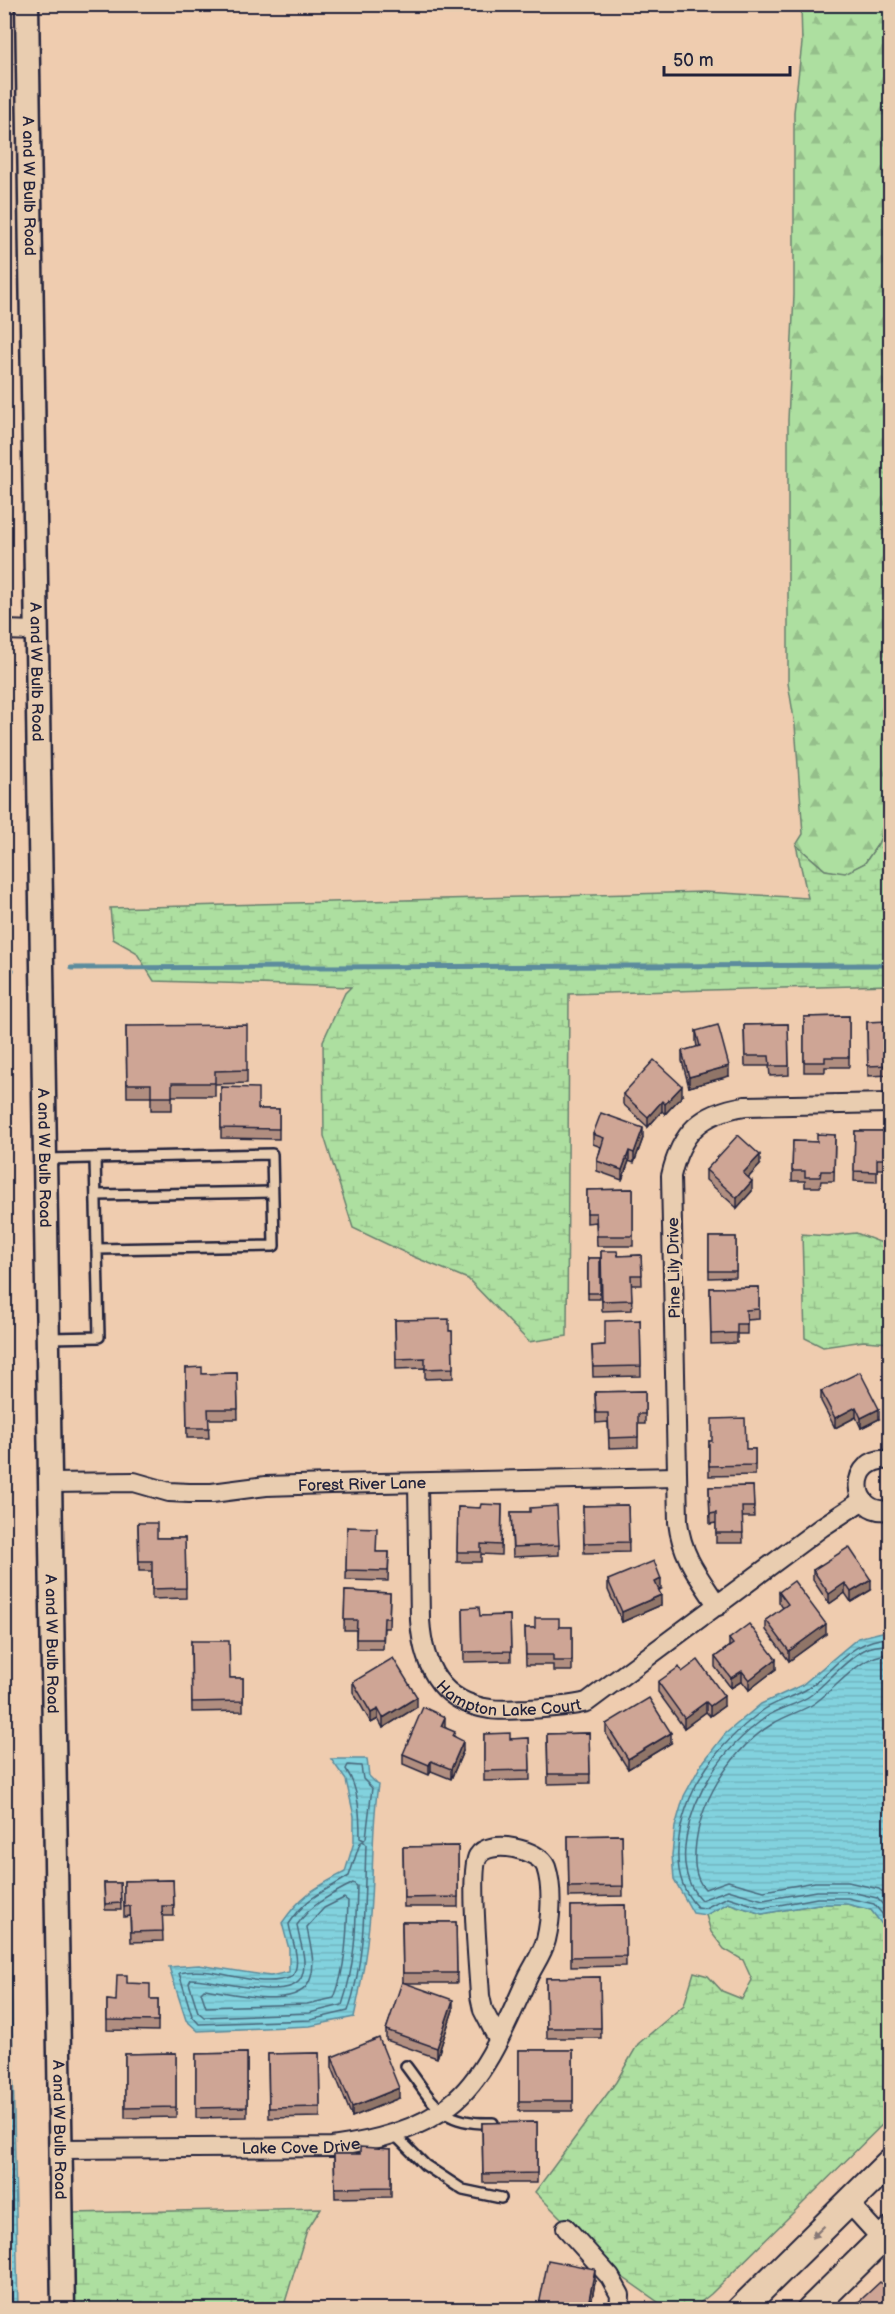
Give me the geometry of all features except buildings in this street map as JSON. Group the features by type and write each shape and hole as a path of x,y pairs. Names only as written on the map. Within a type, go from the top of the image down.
{"main road":[{"path":"749,2305 891,2162"},
{"path":"810,2310 888,2240"}],"street":[{"name":"A and W Bulb Road","path":"27,4 63,2310"},
{"path":"4,630 36,631"},
{"name":"Pine Lily Drive","path":"718,1606 687,1559 680,1541 671,1176 676,1154 687,1135 703,1120 723,1110 745,1106 891,1103"},
{"path":"891,1460 881,1460 865,1468 858,1484 863,1500 876,1510 891,1510"},
{"name":"Forest River Lane","path":"49,1483 134,1482 169,1492 201,1493 267,1486 677,1477"},
{"name":"Hampton Lake Court","path":"418,1482 421,1642 427,1662 438,1681 453,1695 470,1704 490,1709 567,1707 587,1702 822,1527 863,1500"},
{"name":"Lake Cove Drive","path":"61,2149 332,2147 366,2142 394,2134 426,2121 452,2104 485,2064 498,2039 545,1943 549,1892 547,1870 543,1861 535,1854 521,1849 502,1847 486,1850 479,1855 475,1865 480,1996 483,2010 498,2039"},
{"path":"849,2203 888,2240"},
{"path":"567,2228 610,2277 620,2295 619,2310"}],"lane":[{"path":"45,1159 272,1154 274,1246 97,1249"},
{"path":"47,1338 99,1338 95,1158"},
{"path":"96,1195 272,1192"},
{"path":"406,2066 441,2111 467,2122 508,2123"},
{"path":"394,2134 425,2165 463,2190 501,2198"}],"green space":[{"path":"801,5 890,5 890,816 878,844 865,863 845,874 825,870 796,845 803,834 795,725 788,683 788,420 794,295 794,112 802,43"},
{"path":"890,816 890,985 569,994 567,1336 529,1342 468,1279 353,1228 324,1136 323,1041 345,993 351,987 154,981 136,952 113,939 110,908 704,892 808,898 796,845 825,870 845,873 865,863 878,844"},
{"path":"856,1233 882,1243 890,1238 890,1343 864,1341 823,1347 805,1338 802,1234 827,1236"},
{"path":"728,1903 762,1914 818,1904 847,1904 871,1910 884,1926 890,1927 890,2117 711,2294 692,2309 668,2309 621,2276 601,2252 594,2251 535,2192 616,2082 638,2044 684,2005 694,1972 708,1976 722,1991 742,1999 752,1980 743,1960 724,1949 711,1932 706,1915"},
{"path":"321,2208 307,2230 285,2302 340,2309 72,2309 70,2213"}],"water":[{"path":"890,1632 890,1927 884,1927 871,1910 847,1904 818,1904 762,1914 728,1903 706,1915 693,1913 674,1879 672,1855 675,1827 684,1796 701,1765 725,1734 761,1704 802,1685 858,1638"},
{"path":"5,1674 18,2309 17,2310 4,2309"},
{"path":"331,1759 367,1759 369,1776 378,1785 369,1925 354,2017 310,2026 198,2031 186,2020 169,1967 199,1965 270,1976 289,1972 289,1949 282,1923 296,1905 310,1893 345,1872 354,1842 354,1816 346,1780"}],"waterway":[{"path":"71,968 890,965"},
{"path":"4,970 12,970"}]}
